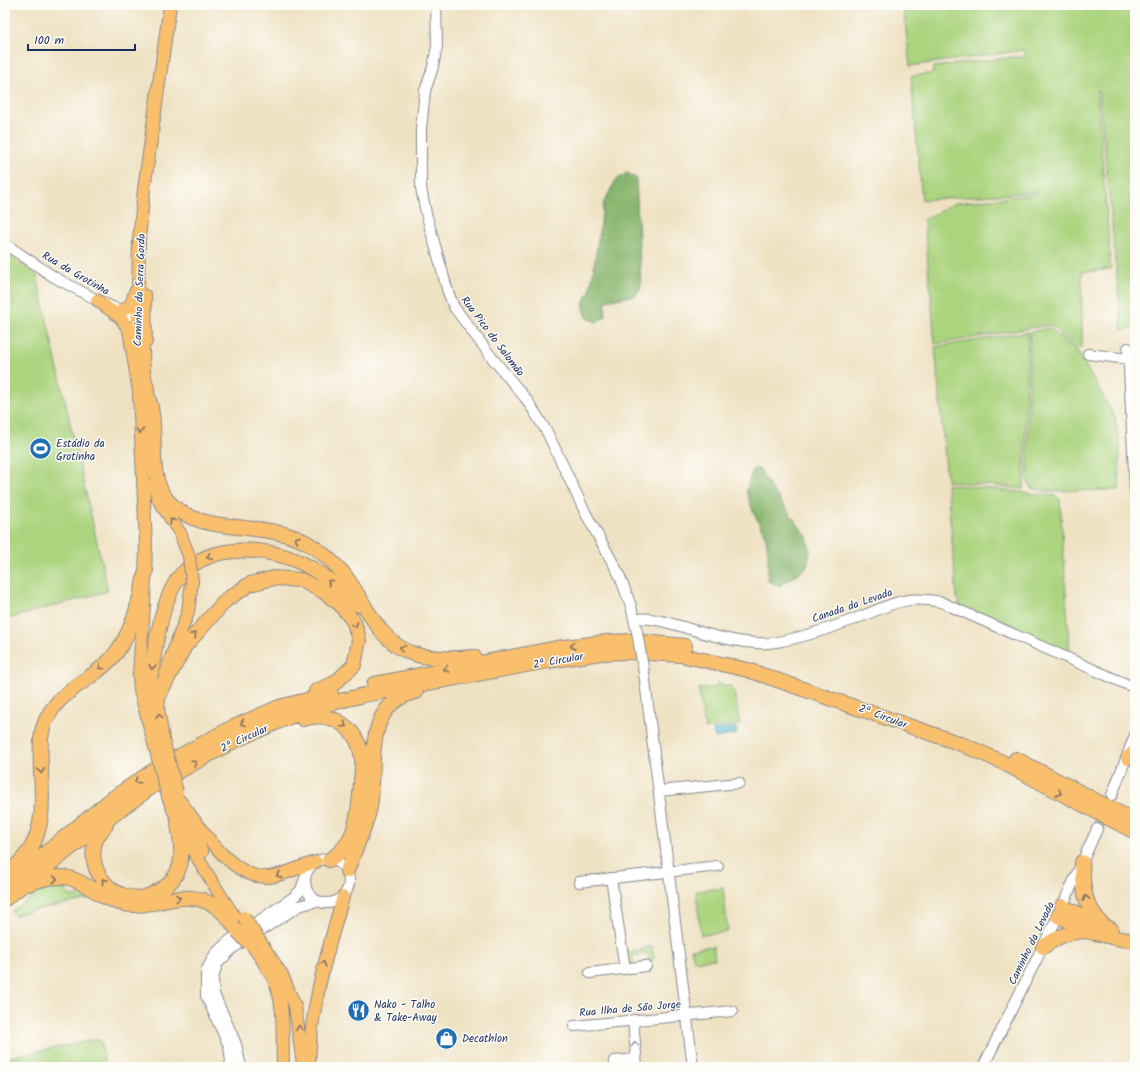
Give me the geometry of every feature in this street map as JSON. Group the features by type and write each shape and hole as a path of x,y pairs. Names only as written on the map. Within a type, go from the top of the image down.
{"highway":[{"path":"145,393 153,409 156,472 159,486 166,498 177,511 198,521 274,531 308,543 324,554 344,574 389,639 399,647 421,655 467,658 539,652"},
{"path":"148,718 151,669 169,596 182,575 206,558 220,553 241,551 284,556 311,567 320,573 371,615"},
{"path":"146,570 138,606 122,643 109,661 68,692 52,707 43,728 40,746 42,812 31,847 12,871 11,885 39,880 60,878 74,879 105,898 122,904 136,906 174,898 201,900 213,904 240,923 253,944"},
{"path":"160,693 185,646 226,600 250,584 274,578 301,580 324,592 340,604 354,622 359,640 354,665 335,683 279,707"},
{"name":"2ª Circular","path":"5,899 11,885 113,798 151,772 229,729 279,707 361,686 539,652 607,642 633,640 686,646 740,658 964,736 1003,752 1129,820 1135,832"},
{"name":"2ª Circular","path":"11,885 156,784 202,758 256,732 320,706 364,695 602,653 656,652 712,661 748,670 961,744 1129,820"},
{"path":"348,872 370,807 376,728 388,707 408,694 515,672 528,666"},
{"path":"256,732 318,716 332,718 349,728 356,736 362,757 363,768 356,824 349,841 342,851 322,861"},
{"path":"125,806 98,835 94,844 93,854 98,873 104,882 112,890 127,897 144,897 166,886 178,872 181,859 178,824"},
{"path":"1129,820 1135,836"},
{"path":"1082,862 1085,900 1100,930"},
{"path":"1060,911 1100,930 1107,937 1135,940"},
{"path":"1043,947 1066,933 1100,930 1127,932 1135,931"}],"main road":[{"name":"Caminho da Serra Gorda","path":"145,393 137,318 138,279 144,189 170,5"},
{"name":"Caminho da Serra Gorda","path":"144,189 145,393"},
{"path":"137,318 141,306 144,265"},
{"path":"121,311 132,302 138,279"},
{"path":"97,300 121,318 129,330 145,393 151,471 158,499 180,533 189,556 192,582 188,612 169,663 160,693 158,708 158,742"},
{"path":"145,393 146,570 139,675 140,691 175,797 186,821 240,923"},
{"path":"175,797 217,848 243,872 261,877 271,877 322,861"},
{"path":"175,797 178,824 191,849 240,923"},
{"path":"309,1067 313,1020 320,974 343,897"},
{"path":"253,944 271,974 277,988 282,1028 283,1067"},
{"path":"253,944 282,975 295,1006 304,1067"},
{"path":"275,1067 278,1032 282,1028"}],"street":[{"name":"Rua Pico do Salomão","path":"436,5 437,46 433,68 425,91 421,129 421,188 426,213 448,292 454,307 493,359 527,400 547,432 586,514 619,574 635,619 644,673 670,872 693,1067"},
{"name":"Rua da Grotinha","path":"5,244 54,277 97,300 137,318"},
{"path":"1128,348 1135,493"},
{"path":"1088,354 1128,359"},
{"name":"Canada da Levada","path":"635,619 648,618 712,635 755,643 769,642 826,628 865,615 891,603 904,600 932,600 941,602 1135,688"},
{"path":"1112,795 1131,755 1135,735"},
{"path":"659,791 739,783"},
{"name":"Caminho da Levada","path":"983,1067 1043,947 1097,829"},
{"path":"229,1067 231,1062 229,1046 206,996 206,971 214,954 229,941 294,898 301,890 308,870 322,861 341,865 348,872 348,885 343,897 334,902 328,903 317,901 299,906 234,948 217,964 213,973 214,994 236,1044 241,1067"},
{"path":"579,882 718,866"},
{"path":"611,878 625,969"},
{"path":"304,881 308,893 317,901"},
{"path":"590,973 646,966"},
{"name":"Rua Ilha de São Jorge","path":"574,1026 733,1011"},
{"path":"614,1061 637,1063 633,1020"}],"green space":[{"path":"903,5 1135,5 1135,329 1122,330 1099,90 1097,91 1111,269 1082,272 1082,348 1077,349 1054,327 1049,325 935,344 924,220 954,203 1037,194 1037,192 922,200 911,76 933,73 933,67 1013,57 1025,57 1024,50 910,66"},
{"path":"627,173 636,178 641,287 636,295 606,301 605,317 596,322 587,318 583,304 590,291 604,202 616,180"},
{"name":"Estádio da Grotinha","path":"5,254 36,272 108,591 7,619 5,610 5,307 13,305"},
{"path":"1050,328 1077,351 1115,417 1120,447 1119,490 1045,491 1031,488 1027,479 1030,332"},
{"path":"1028,332 1023,489 947,481 935,347"},
{"path":"753,469 760,469 766,481 807,537 810,550 807,567 780,586 768,581 768,553 766,538 753,511 746,491"},
{"path":"947,484 1056,496 1060,499 1070,657 960,607 957,598"},
{"path":"717,683 733,687 740,724 705,729 698,689 716,687"},
{"path":"52,888 67,889 66,894 77,897 78,891 81,893 83,891 95,898 21,913 15,916 12,911 39,892"},
{"path":"723,888 728,932 701,935 696,891"},
{"path":"652,946 654,959 650,963 648,953 632,956 634,964 630,964 625,953 627,950 628,952 642,950 642,948"},
{"path":"713,946 715,959 694,961 691,949"},
{"path":"98,1039 101,1041 105,1067 5,1067 5,1058"}],"water":[{"path":"736,727 737,734 715,738 713,730"}],"tunnel":[{"path":"1097,829 1112,795"}],"place":[{"name":"Estádio da Grotinha","path":"40,449"},
{"name":"Nako - Talho & Take-Away","path":"359,1010"},
{"name":"Decathlon","path":"446,1038"}]}
